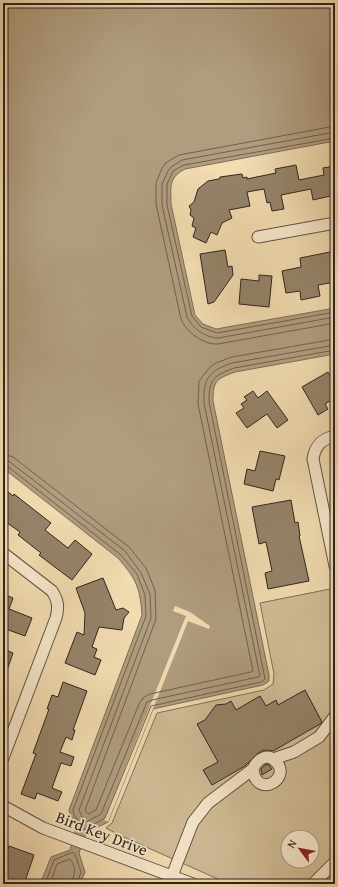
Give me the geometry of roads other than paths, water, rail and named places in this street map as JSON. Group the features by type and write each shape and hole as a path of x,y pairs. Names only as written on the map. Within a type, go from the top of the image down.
{"street":[{"path":"258,237 335,223"},
{"path":"335,436 322,440 317,445 313,459 335,566"},
{"path":"3,553 52,590 56,596 58,604 56,618 3,758"},
{"path":"273,759 294,752 319,737 335,716"},
{"path":"172,876 194,822 208,803 253,769 260,758 267,757 273,759 279,765 280,774 276,781 272,784 260,784 254,777 253,769"},
{"name":"Bird Key Drive","path":"3,806 43,828 193,884"},
{"path":"313,884 335,862"}],"water":[{"path":"3,3 335,3 335,141 185,169 173,180 171,188 171,204 195,315 203,324 216,329 335,308 335,354 235,372 220,379 215,385 214,389 213,401 269,681 263,685 153,709 108,822 86,833 79,853 85,872 80,884 40,884 51,857 70,850 75,834 75,822 69,810 142,615 140,597 136,584 118,558 3,468"}]}
